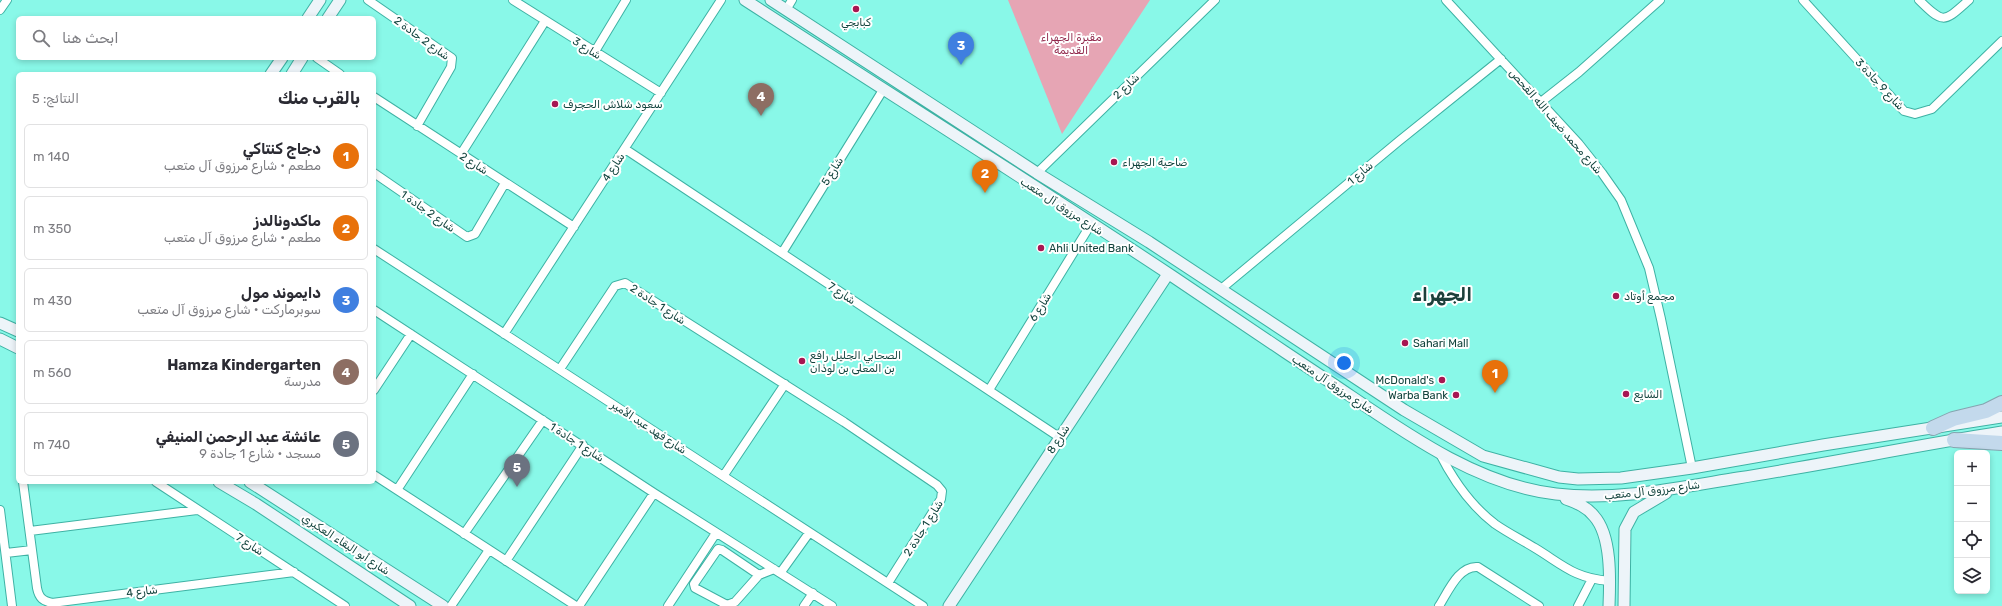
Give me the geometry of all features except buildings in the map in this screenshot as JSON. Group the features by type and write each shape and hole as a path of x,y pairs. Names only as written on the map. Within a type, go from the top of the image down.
{"highway":[{"path":"1933,428 1953,419 1986,412 2002,403"},
{"path":"1954,440 2002,444"}],"main road":[{"path":"309,16 320,0"},
{"path":"329,16 340,0"},
{"name":"شارع مرزوق آل متعب","path":"745,0 1168,274 1352,397 1439,451 1478,472 1510,484 1552,494 1616,496 1685,487 2002,432"},
{"name":"شارع مرزوق آل متعب","path":"771,0 789,5 975,133 1150,242 1404,410 1483,456 1559,477 1578,479 1621,478 1692,468 1823,445 2002,417"},
{"path":"272,72 281,60"},
{"path":"293,72 301,60"},
{"path":"947,132 955,127 956,120"},
{"path":"966,144 969,135 975,133"},
{"name":"شارع 8","path":"949,606 1059,437 1168,274"},
{"path":"0,323 16,330"},
{"path":"1,341 16,347"},
{"name":"شارع أبو البقاء العكبري","path":"222,484 256,504 401,602 410,606"},
{"name":"شارع أبو البقاء العكبري","path":"253,484 443,606"},
{"path":"1624,606 1625,529 1634,512 1663,494 1685,487"},
{"path":"1552,494 1578,503 1587,508 1595,517 1605,540 1608,561 1609,606"},
{"path":"256,504 258,498 264,498 329,539 341,540"},
{"path":"1608,561 1610,558 1617,555 1624,559"}],"street":[{"path":"0,10 7,0"},
{"name":"شارع 2 جادة 2","path":"368,0 452,58 451,67 417,126"},
{"name":"شارع 3","path":"514,0 594,53 661,93"},
{"path":"594,53 626,0"},
{"name":"شارع 4","path":"504,334 721,0"},
{"name":"شارع 2","path":"1037,173 1215,0"},
{"name":"شارع محمد ضيف الله القحص","path":"1446,0 1541,102 1602,172 1621,200 1649,268 1692,468"},
{"path":"1541,102 1579,72 1660,0"},
{"name":"شارع 9 جادة 3","path":"1803,0 1904,111 1915,114 1932,110 2002,41"},
{"path":"1919,0 1933,14 1945,18 1950,17 1969,0"},
{"path":"461,154 545,21"},
{"name":"شارع 1","path":"1220,289 1501,59"},
{"path":"320,60 337,72"},
{"name":"شارع 5","path":"782,253 883,90"},
{"name":"شارع 2","path":"376,101 574,227"},
{"name":"شارع 7","path":"624,149 1059,437"},
{"name":"شارع 2 جادة 1","path":"376,174 467,237 475,234 505,183"},
{"name":"شارع 6","path":"989,390 1091,224"},
{"name":"شارع فهد عبد الأمير","path":"376,250 724,475 923,606"},
{"name":"شارع 1 جادة 2","path":"560,369 615,286 622,282 785,384 937,485 942,491 942,499 888,583"},
{"name":"شارع 1 جادة 1","path":"376,311 654,493 832,606"},
{"path":"376,387 412,334"},
{"path":"397,490 474,374"},
{"path":"724,475 785,384"},
{"path":"464,534 543,420"},
{"path":"506,561 582,445"},
{"path":"1439,451 1450,474 1460,488 1474,505 1494,523 1573,573 1592,580 1609,581"},
{"path":"376,476 578,606 654,493"},
{"name":"شارع 4","path":"23,484 38,594 42,599 52,603 294,572"},
{"name":"شارع 7","path":"159,484 345,606"},
{"path":"0,510 6,553 4,570 12,606"},
{"path":"30,531 197,510"},
{"path":"668,606 716,532"},
{"path":"759,574 722,550 718,549 694,584 695,588 727,605 735,602 759,574 778,571 809,532"},
{"path":"6,553 32,550"},
{"path":"451,606 489,550"},
{"path":"1439,606 1463,571 1474,566 1478,567 1539,606"},
{"path":"1578,606 1592,580"},
{"path":"804,606 813,593"}],"green space":[{"name":"مقبرة الجهراء القديمة","path":"1008,0 1150,0 1062,134"}],"place":[{"name":"كبابجي","path":"856,9"},
{"name":"دايموند مول","path":"961,65"},
{"name":"سعود شلاش الحجرف","path":"555,104"},
{"name":"Hamza Kindergarten","path":"761,116"},
{"name":"ضاحية الجهراء","path":"1114,162"},
{"name":"ماكدونالدز","path":"985,193"},
{"name":"Ahli United Bank","path":"1041,248"},
{"name":"مجمع أوتاد","path":"1616,296"},
{"name":"Sahari Mall","path":"1405,343"},
{"name":"الصحابي الجليل رافع بن المعلى بن لوذان","path":"802,361"},
{"name":"McDonald's","path":"1442,380"},
{"name":"دجاج كنتاكي","path":"1495,393"},
{"name":"الشايع","path":"1626,394"},
{"name":"Warba Bank","path":"1456,395"},
{"name":"عائشة عبد الرحمن المنيفي","path":"517,487"}],"district":[{"name":"الجهراء","path":"1442,294"}]}
